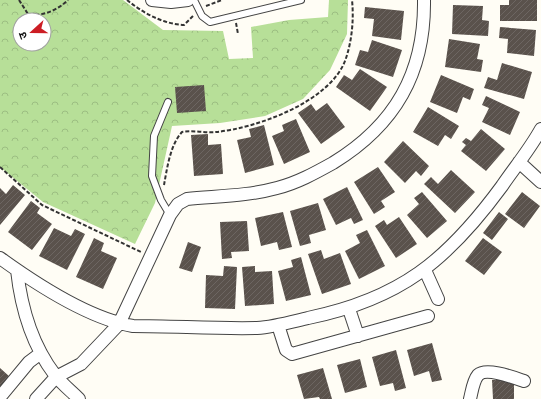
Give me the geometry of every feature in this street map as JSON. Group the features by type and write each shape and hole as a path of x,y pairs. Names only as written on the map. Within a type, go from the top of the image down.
{"street":[{"path":"152,0 171,2 188,0"},
{"path":"36,399 56,377 81,364 119,324 170,215 178,204 187,199 254,193 278,188 295,182 322,169 356,147 383,124 394,110 411,78 418,60 422,38 424,0"},
{"path":"0,258 69,301 95,315 119,324 134,326 258,328 278,325 349,308 390,291 425,270 455,244 482,213 541,129"},
{"path":"519,162 541,182"},
{"path":"17,270 22,301 31,331 41,353 56,377 79,399"},
{"path":"425,270 438,298"},
{"path":"349,308 358,336"},
{"path":"278,325 286,350 292,354 428,316"},
{"path":"0,397 28,362 41,353"},
{"path":"470,399 474,383 478,375 482,372 494,372 524,381"}],"lane":[{"path":"194,0 202,16 210,22 301,0"},
{"path":"168,102 154,136 152,176 161,200 170,215"}],"path":[{"path":"19,0 28,14 39,17 64,4 68,0"},
{"path":"161,200 169,160 182,132 216,132 248,126 280,116 306,101 333,80 345,61 351,38 353,11 352,0"},
{"path":"235,16 238,34"},
{"path":"0,167 42,205 151,257"}],"green space":[{"path":"0,0 123,0 163,30 223,31 229,59 253,58 251,27 289,20 328,17 329,0 348,0 347,34 330,70 303,99 265,116 220,123 172,126 155,203 135,244 43,202 0,167"}],"building":[{"path":"509,0 537,0 537,21 500,21 500,5 509,5"},
{"path":"453,5 483,6 482,20 489,21 488,36 452,34"},
{"path":"365,7 404,11 401,40 372,36 374,19 364,18"},
{"path":"500,27 536,30 534,56 507,53 508,39 499,38"},
{"path":"449,39 480,44 477,59 483,60 481,72 445,67"},
{"path":"372,40 402,50 393,77 355,65 360,50 368,52"},
{"path":"502,63 532,72 524,99 484,88 488,77 497,80"},
{"path":"360,69 387,87 370,111 336,87 344,75 352,80"},
{"path":"441,75 474,89 470,100 463,97 457,113 430,102"},
{"path":"204,85 206,111 177,113 175,87"},
{"path":"486,96 520,112 510,135 482,122 489,108 482,105"},
{"path":"327,103 345,127 321,144 298,113 311,104 316,111"},
{"path":"428,107 459,126 451,139 445,135 438,146 413,132"},
{"path":"296,119 310,152 284,164 272,136 284,131 282,125"},
{"path":"264,125 274,165 245,173 237,140 251,137 249,129"},
{"path":"481,129 505,149 486,171 461,151 466,145 462,142 466,138 471,141"},
{"path":"208,134 208,145 221,144 223,174 194,176 191,135"},
{"path":"403,141 429,166 421,176 416,171 405,183 384,162"},
{"path":"378,167 395,192 381,201 385,207 374,214 354,182"},
{"path":"451,170 475,192 455,213 424,184 431,177 438,184"},
{"path":"13,185 25,195 0,225 0,188 6,194"},
{"path":"347,187 363,220 354,224 351,218 336,225 323,199"},
{"path":"422,192 447,221 427,238 407,215 419,204 414,198"},
{"path":"522,192 540,206 524,228 505,214"},
{"path":"31,201 40,208 37,213 52,224 32,250 8,232"},
{"path":"318,203 326,230 309,235 311,243 300,246 290,211"},
{"path":"283,212 292,247 279,250 277,242 261,246 255,218"},
{"path":"499,212 508,219 492,240 483,233"},
{"path":"399,217 417,244 396,258 375,226 384,220 387,225"},
{"path":"247,221 249,251 231,252 232,258 222,259 220,222"},
{"path":"54,228 71,236 75,229 85,234 67,270 39,256"},
{"path":"367,230 385,266 359,279 345,251 360,243 356,235"},
{"path":"94,238 104,243 101,251 117,258 103,289 76,277"},
{"path":"483,238 502,252 484,275 465,261"},
{"path":"188,242 201,247 192,272 179,268"},
{"path":"321,250 324,259 340,253 351,284 322,294 308,254"},
{"path":"301,257 311,295 286,301 278,271 293,267 291,260"},
{"path":"224,266 237,267 235,309 205,308 206,275 223,276"},
{"path":"255,266 255,272 272,271 274,304 245,306 242,267"},
{"path":"432,343 442,380 432,382 429,371 414,376 407,350"},
{"path":"396,350 406,388 395,391 393,383 380,386 372,357"},
{"path":"360,359 367,387 345,393 337,365"},
{"path":"0,368 10,377 0,389"},
{"path":"323,368 332,399 320,399 319,397 304,399 297,375"},
{"path":"492,380 514,380 514,399 493,399"}]}
